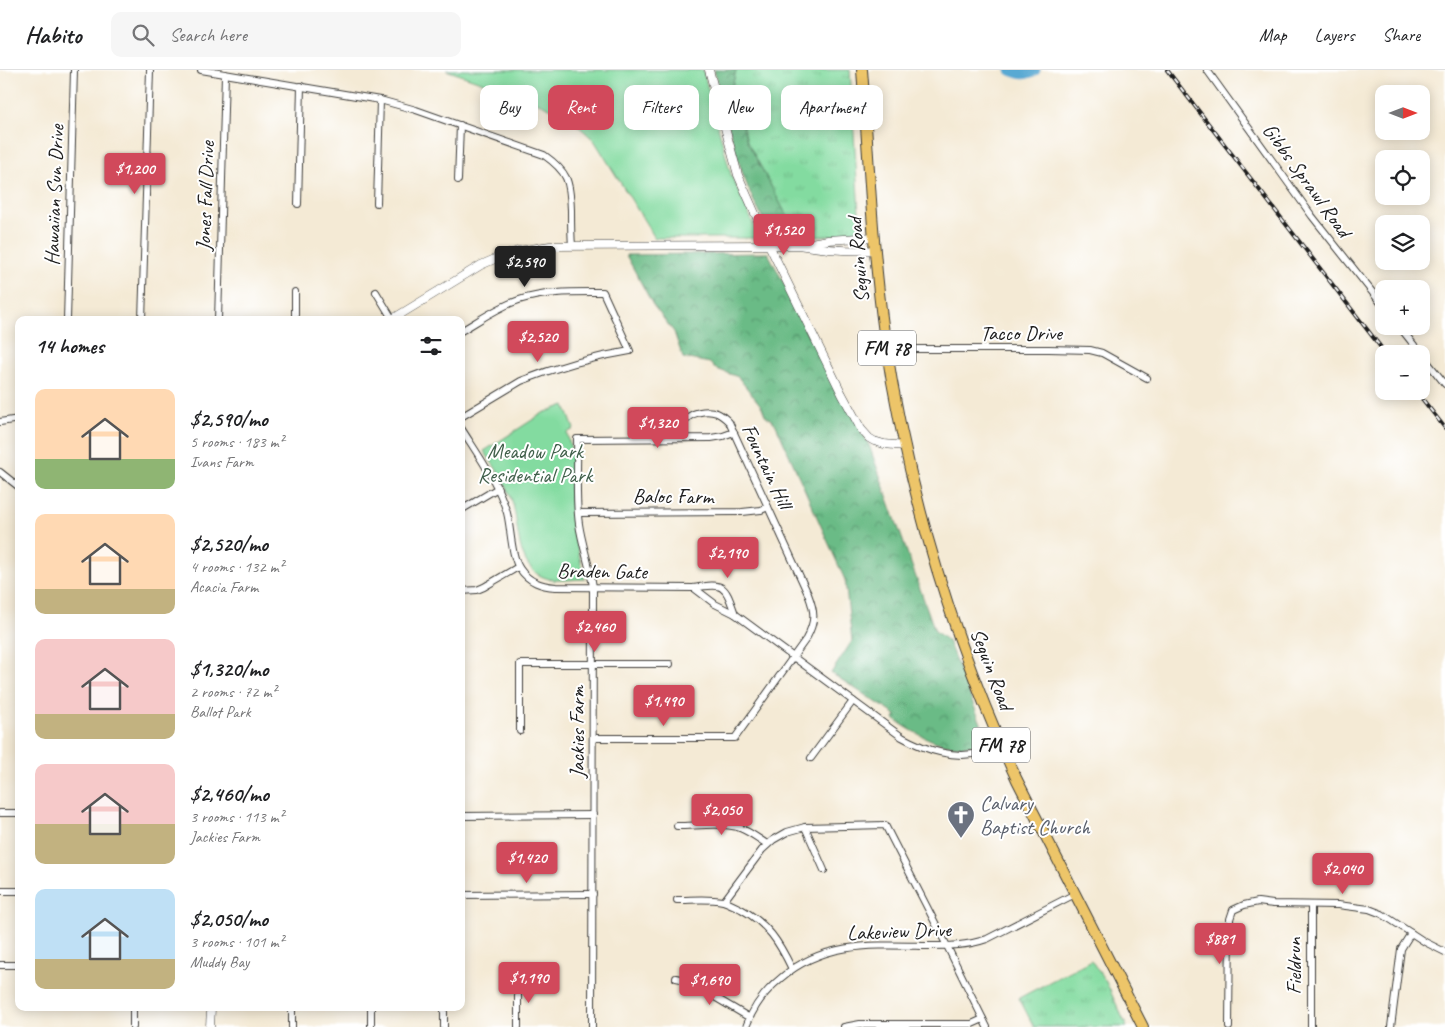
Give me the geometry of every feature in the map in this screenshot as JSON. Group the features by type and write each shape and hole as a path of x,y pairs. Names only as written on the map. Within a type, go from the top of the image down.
{"main road":[{"name":"Seguin Road","path":"862,70 875,250 887,349 905,446 919,506 945,596 1001,745 1142,1027"}],"street":[{"name":"Hawaiian Sun Drive","path":"67,316 74,70"},
{"path":"142,316 150,70"},
{"path":"202,70 380,100 460,125 544,156 563,172 570,189 572,246"},
{"path":"709,70 734,165 769,244 842,394 864,434 874,442 905,446"},
{"name":"Gibbs Sprawl Road","path":"1207,70 1312,216 1375,296"},
{"name":"Jones Fall Drive","path":"218,316 225,74"},
{"path":"298,204 301,86"},
{"path":"377,203 380,100"},
{"path":"458,180 460,125"},
{"path":"798,245 828,240 874,237"},
{"path":"398,316 481,265 518,252 550,246 769,244 798,245 829,250 875,250"},
{"path":"294,316 295,292"},
{"path":"376,292 390,316"},
{"path":"465,329 497,309 519,300 558,292 603,292 630,351 590,358 526,379 465,415"},
{"path":"1406,335 1414,345"},
{"name":"Tacco Drive","path":"887,349 1080,349 1102,353 1147,378"},
{"path":"1430,365 1445,384"},
{"name":"Fountain Hill","path":"593,738 735,738 811,630 813,605 729,422 716,412 699,412 688,416 683,424 682,438"},
{"path":"0,422 15,420"},
{"path":"682,438 711,438 734,432"},
{"path":"465,434 498,488 507,513 518,567 484,587 477,590 465,591"},
{"name":"Jackies Farm","path":"592,1027 593,588 591,571 579,525 578,439 682,438"},
{"path":"0,472 15,484"},
{"path":"465,508 498,488"},
{"name":"Baloc Farm","path":"578,513 742,512 761,510 768,507"},
{"name":"Braden Gate","path":"518,567 526,577 535,583 545,586 694,588 718,585 727,593 734,614"},
{"path":"694,588 715,604 734,614 902,737 915,744 951,754 969,755 982,753 1001,745"},
{"path":"520,731 520,664 670,664"},
{"path":"811,758 853,701"},
{"path":"0,813 15,813"},
{"path":"465,816 593,815"},
{"path":"724,901 756,857 768,844 787,832 804,827 885,824 987,1027"},
{"path":"677,826 734,827 768,844"},
{"path":"804,827 824,870"},
{"path":"0,891 15,891"},
{"path":"465,895 593,894"},
{"name":"Lakeview Drive","path":"746,1027 755,1008 769,989 792,969 817,956 864,945 947,946 975,943 987,939 1075,894"},
{"path":"677,900 724,901 746,912 765,925 780,945 792,969"},
{"path":"1230,1027 1230,919 1234,910 1244,905 1258,902 1369,909 1382,914 1424,942 1445,952"},
{"name":"Fieldrun","path":"1311,905 1311,1027"},
{"path":"1391,1027 1402,948 1411,932"},
{"path":"0,965 15,965"},
{"path":"676,978 686,980 750,1018"},
{"path":"518,982 518,1027"},
{"path":"133,1011 133,1027"},
{"path":"210,1011 210,1027"},
{"path":"292,1011 292,1027"},
{"path":"370,1027 371,1011"},
{"path":"444,1011 444,1027"},
{"path":"844,1027 860,1024 972,1024 983,1019"}],"green space":[{"path":"446,70 703,70 709,92 709,130 719,130 731,175 760,238 655,238 594,140 583,130 614,130 614,85 548,85 548,107 538,103 538,85 489,85"},
{"path":"714,70 736,70 732,85 718,85"},
{"path":"736,70 850,70 851,85 781,85 781,130 854,130 860,229 852,232 851,235 798,237 796,235 777,235 787,216 747,141 744,130 771,130 771,85 732,85"},
{"path":"730,130 744,130 747,141 787,216 777,235 763,219 754,201"},
{"path":"768,253 869,445 935,631 948,641 982,726 977,743 967,746 956,746 933,741 922,736 894,719 896,715 831,673 852,641 845,580 775,423 765,415 762,407 738,377 714,368 710,363 683,358 674,332 653,305 626,255"},
{"name":"Meadow Park Residential Park","path":"565,405 574,429 567,433 572,454 571,506 573,530 585,579 554,580 541,576 532,569 526,560 521,550 510,494 484,451 543,413"},
{"path":"1091,960 1106,982 1127,1027 1034,1027 1019,998"}],"waterway":[{"path":"1011,70 1023,74 1035,70"}],"railway":[{"path":"1167,70 1379,345"},
{"path":"1423,400 1445,428"}],"place":[{"name":"Calvary Baptist Church","path":"961,839"}]}
